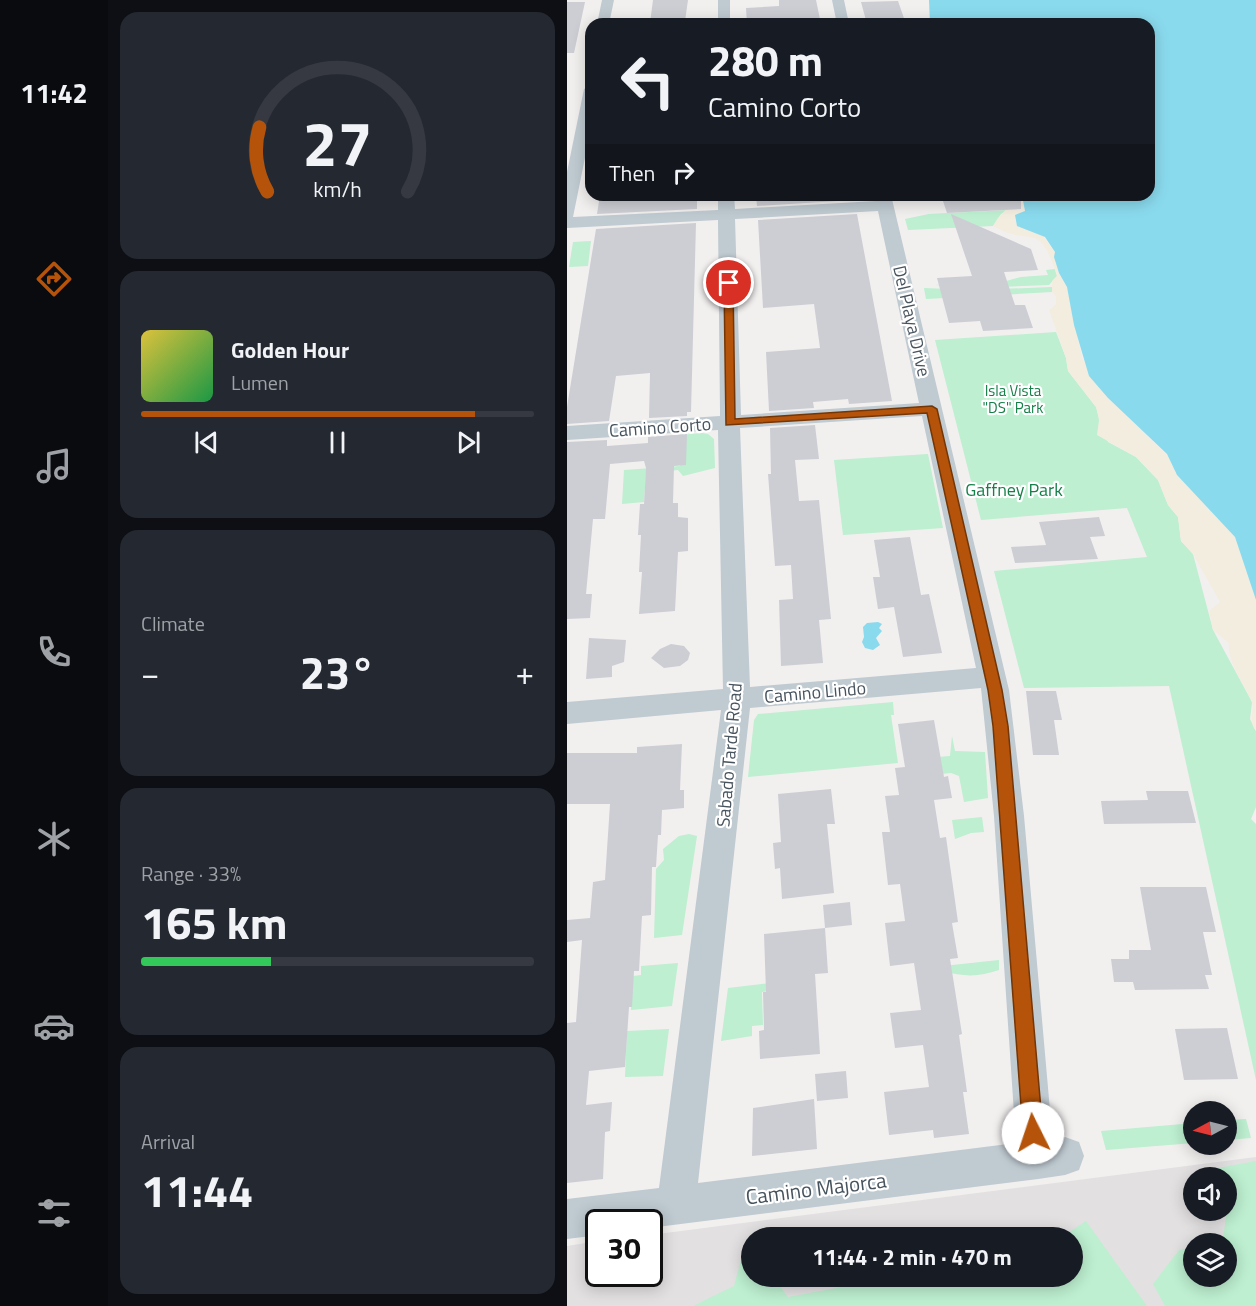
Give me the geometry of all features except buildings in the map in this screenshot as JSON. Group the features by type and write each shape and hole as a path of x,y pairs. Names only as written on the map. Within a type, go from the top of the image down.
{"street":[{"path":"604,18 608,0"},
{"path":"723,18 724,0"},
{"path":"838,0 842,18"},
{"path":"567,214 585,99"},
{"path":"567,222 727,205 885,201"},
{"name":"Del Playa Drive","path":"885,201 1001,726 1033,1133 1052,1158"},
{"name":"Sabado Tarde Road","path":"678,1205 679,1172 737,699 729,422 727,205"},
{"name":"Camino Corto","path":"567,433 932,409"},
{"name":"Camino Lindo","path":"567,713 992,677"},
{"name":"Camino Majorca","path":"567,1219 1052,1158"}],"shaded area":[{"path":"1256,1157 1256,1306 567,1306 567,1246 585,1243 585,1287 663,1287 663,1233"}],"green space":[{"path":"1008,210 1001,214 993,226 908,230 905,219 929,214"},
{"path":"591,241 588,266 569,267 573,242"},
{"path":"1055,269 1057,276 1049,285 975,288 935,285 1006,281 1021,277 1048,275 1046,270"},
{"path":"1052,287 1052,292 926,299 924,288 975,290"},
{"path":"1056,332 1066,358 1068,371 1096,407 1108,442 1136,457 1158,480 1168,505 1178,517 1181,541 1193,554 1213,630 1252,702 1250,719 1256,731 1256,807 1251,819 1256,824 1256,1080 1169,686 1024,688 994,571 1147,557 1127,508 981,520 935,340"},
{"path":"702,433 714,439 715,468 683,476 678,470 646,473 644,502 622,504 624,470 680,466 681,441 669,436"},
{"path":"928,454 943,528 843,535 834,460"},
{"path":"893,702 894,715 891,715 898,763 748,777 754,720 758,714"},
{"path":"952,736 955,751 985,752 988,798 964,802 959,776 951,773 941,774 938,757 950,756"},
{"path":"982,817 984,832 971,833 955,839 952,820"},
{"path":"689,834 697,836 682,935 654,938 656,869 664,860 663,849 679,836"},
{"path":"999,960 999,970 985,974 965,975 943,971 943,966"},
{"path":"678,963 672,1006 631,1010 633,976 641,975 641,966"},
{"path":"786,981 786,989 762,992 763,1025 752,1026 752,1036 721,1041 728,988"},
{"path":"669,1029 663,1076 625,1077 627,1031"},
{"path":"1237,1119 1246,1119 1251,1138 1237,1139"},
{"path":"1183,1124 1183,1144 1106,1150 1101,1131"},
{"path":"1256,1161 1256,1306 1165,1306 1153,1284 1179,1250 1183,1249 1183,1287 1237,1287 1237,1233 1224,1233 1225,1221 1237,1221 1237,1167 1223,1167"},
{"path":"1086,1221 1147,1306 693,1306 734,1286 741,1260 741,1287 780,1287 788,1297 842,1287 1083,1287 1083,1227 1077,1227"}],"sand":[{"path":"1008,201 1023,201 1025,211 1055,252 1059,273 1067,287 1082,358 1108,398 1167,455 1177,475 1235,537 1256,600 1256,731 1252,723 1252,704 1233,665 1229,643 1213,630 1209,611 1220,602 1193,554 1181,541 1178,517 1168,505 1158,480 1136,457 1097,435 1099,420 1096,407 1068,371 1066,358 1049,310 1056,304 1056,297 1052,292 1052,281 1057,276 1045,247 1033,238 993,226 1009,206"}],"water":[{"path":"929,0 1256,0 1256,600 1235,537 1177,475 1167,454 1108,398 1089,376 1074,325 1067,287 1059,273 1054,257 1055,252 1045,237 1017,226 1015,215 1025,211 1023,201 1155,201 1155,18 930,18"},
{"path":"867,623 882,624 879,628 882,631 876,638 880,645 873,650 865,648 862,642 863,627"}],"route":[{"path":"729,283 731,409 729,422 932,409 1001,726 1033,1133"}],"park label":[{"name":"Isla Vista \"DS\" Park","path":"1013,398"},
{"name":"Gaffney Park","path":"1014,489"}]}
